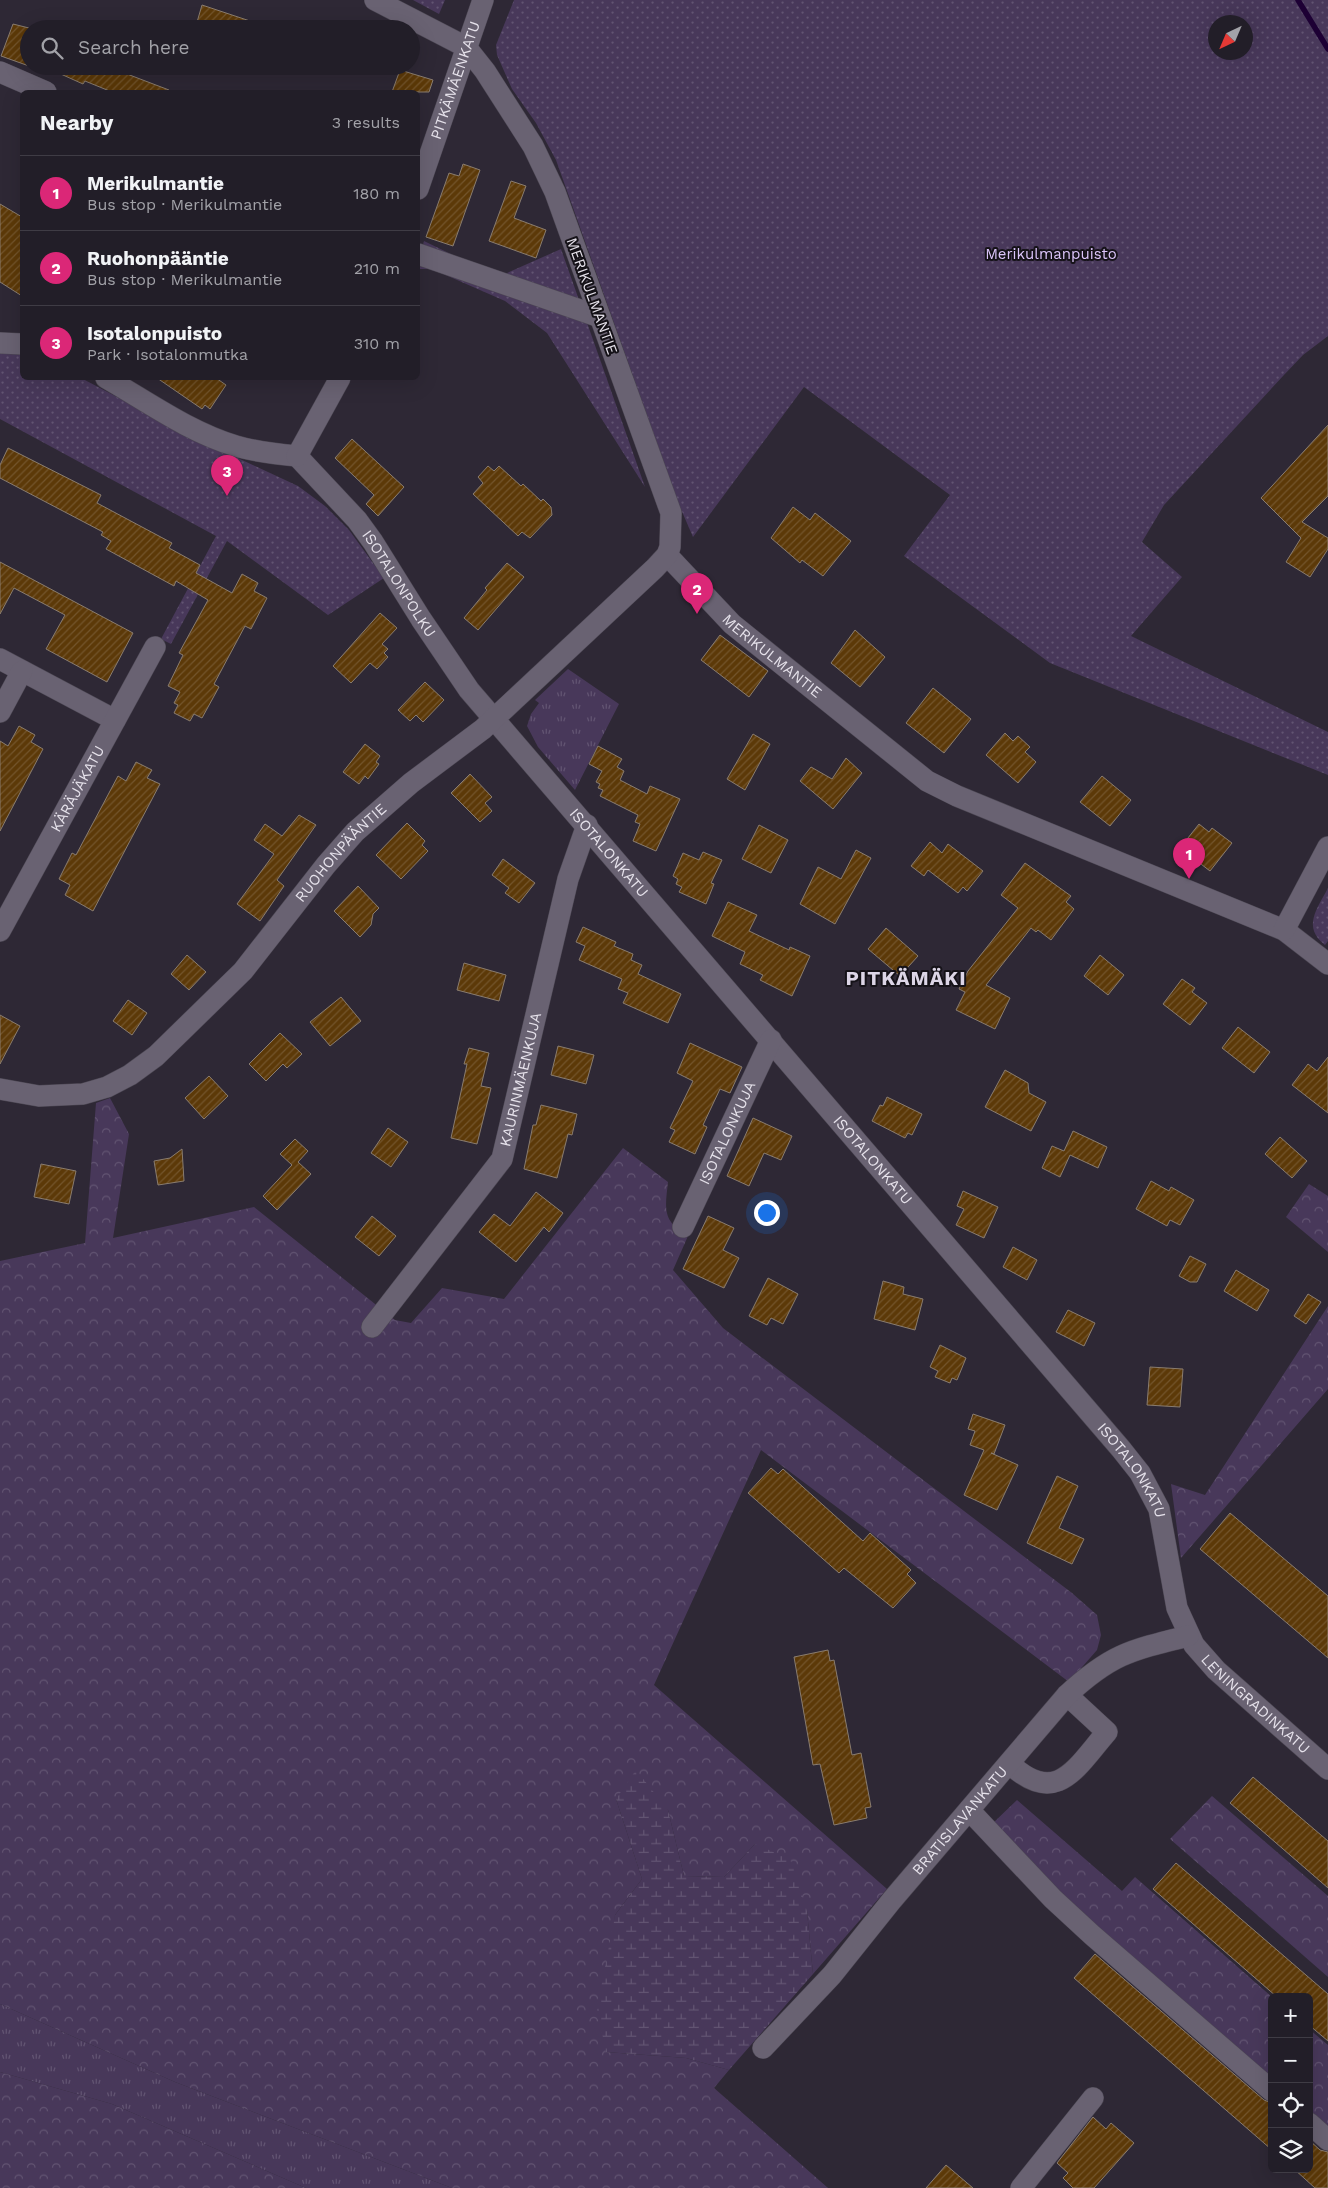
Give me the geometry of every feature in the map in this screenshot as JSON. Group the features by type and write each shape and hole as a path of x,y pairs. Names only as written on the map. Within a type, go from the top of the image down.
{"street":[{"path":"375,0 414,20"},
{"name":"PITKÄMÄENKATU","path":"420,183 483,0"},
{"path":"420,23 466,47"},
{"name":"MERIKULMANTIE","path":"466,47 485,71 533,146 555,192 671,513 672,536 667,555 732,624 909,769 927,781 957,796 1284,930 1328,964"},
{"path":"0,72 41,90"},
{"path":"420,255 600,317"},
{"path":"0,343 20,344"},
{"path":"109,380 180,423 218,440 270,453 297,456 339,380"},
{"name":"ISOTALONPOLKU","path":"297,456 357,520 469,690 494,718"},
{"name":"RUOHONPÄÄNTIE","path":"0,1089 39,1096 83,1094 107,1087 145,1064 190,1024 243,971 326,865 355,832 412,783 494,718 633,590 667,555"},
{"name":"KÄRÄJÄKATU","path":"0,931 8,897 115,720 155,647"},
{"path":"0,659 115,720"},
{"path":"0,712 22,671"},
{"name":"ISOTALONKATU","path":"494,718 1100,1423 1140,1473 1159,1509 1177,1608 1188,1636"},
{"name":"KAURINMÄENKUJA","path":"372,1327 502,1159 568,879 587,826"},
{"path":"1284,930 1328,847"},
{"name":"ISOTALONKUJA","path":"683,1227 771,1040"},
{"name":"BRATISLAVANKATU","path":"763,2048 832,1975 892,1900 1067,1695 1100,1666 1114,1658 1140,1648 1188,1636"},
{"name":"LENINGRADINKATU","path":"1188,1636 1216,1670 1324,1757"},
{"path":"1010,1764 1020,1773 1036,1782 1049,1784 1061,1781 1072,1772 1107,1732 1067,1695"},
{"path":"969,1810 1054,1899 1086,1929 1268,2088"},
{"path":"1021,2188 1094,2098"},
{"path":"1313,2127 1328,2140"}],"green space":[{"path":"413,0 445,0 439,14"},
{"name":"Merikulmanpuisto","path":"514,0 1328,0 1328,336 1303,355 1164,505 1142,542 1182,577 1131,636 1328,732 1328,775 1050,663 904,556 950,495 804,387 693,537 677,500 556,160 536,123 512,89 497,55 496,45"},
{"path":"424,241 498,277 561,249 645,487 547,333 505,301 432,269 420,269"},
{"path":"20,350 20,380 85,380 199,440 298,486 325,506 349,530 384,578 328,615 227,541 171,644 161,639 216,536 0,419 0,351"},
{"path":"568,669 619,704 575,790 538,747 527,726 531,714 539,703 535,700"},
{"path":"1328,888 1328,941 1325,945 1318,938 1313,925 1316,911"},
{"path":"110,1098 129,1134 113,1238 254,1207 395,1320 411,1323 442,1288 504,1299 623,1148 668,1182 667,1214 673,1225 688,1236 673,1270 723,1328 1072,1593 1097,1615 1101,1635 1097,1650 1069,1682 761,1450 654,1685 887,1889 813,1974 807,1911 755,1844 724,1877 684,1876 668,1810 616,1799 642,1879 615,1915 606,2052 686,2058 729,2070 714,2088 828,2188 452,2188 175,2082 0,2004 0,1261 85,1243 96,1103"},
{"path":"1309,1184 1328,1196 1328,1252 1286,1217"},
{"path":"1328,1306 1328,1389 1181,1558 1171,1484 1205,1495"},
{"path":"636,1770 668,1810 684,1876 724,1877 755,1844 790,1859 807,1911 813,1974 729,2070 686,2058 606,2052 597,2009 615,1915 642,1879 616,1799"},
{"path":"1212,1796 1328,1896 1328,1977 1170,1839"},
{"path":"1017,1800 1122,1891 1135,1877 1268,1993 1268,2081 1086,1923 992,1824"},
{"path":"0,2004 175,2082 452,2188 306,2188 112,2104 0,2072"},
{"path":"1313,2032 1328,2045 1328,2133 1313,2120"},
{"path":"0,2072 112,2104 306,2188 0,2188"}],"building":[{"path":"202,5 247,20 198,20"},
{"path":"13,24 20,26 20,63 1,56"},
{"path":"63,75 130,75 169,90 107,90 85,81 83,84"},
{"path":"398,75 416,75 433,80 429,92 420,92 420,90 393,90"},
{"path":"463,164 480,170 453,246 426,237 449,173 459,176"},
{"path":"511,181 526,186 514,218 546,230 536,258 489,241"},
{"path":"0,204 20,216 20,295 0,282"},
{"path":"160,380 219,380 226,385 210,409 205,405 202,409"},
{"path":"1328,425 1328,496 1302,522 1328,538 1328,549 1310,577 1286,562 1301,538 1261,498"},
{"path":"352,439 404,487 378,516 366,504 374,495 335,458"},
{"path":"8,448 101,495 97,503 172,543 169,548 200,565 196,573 232,593 242,574 258,583 254,591 267,598 251,629 245,626 214,684 219,687 202,718 194,714 190,721 174,713 178,705 174,703 180,692 168,686 183,655 179,653 208,600 176,581 174,586 106,549 111,541 101,535 103,532 0,478 0,465"},
{"path":"488,466 494,471 499,466 521,486 523,484 541,501 543,499 551,507 552,515 530,538 522,532 518,536 473,494 483,483 478,477"},
{"path":"793,507 810,520 815,513 851,541 823,576 802,560 800,563 771,538"},
{"path":"0,562 133,633 107,682 46,649 65,615 14,588 0,614"},
{"path":"507,563 524,577 478,630 464,618 487,590 485,588"},
{"path":"380,613 397,628 382,644 388,649 384,653 388,657 377,669 370,663 351,683 333,666"},
{"path":"855,630 885,657 860,687 831,663"},
{"path":"720,635 768,671 749,697 701,660"},
{"path":"425,682 444,700 423,722 416,715 410,721 398,710"},
{"path":"933,688 971,719 944,753 906,723"},
{"path":"19,726 35,735 31,742 43,749 0,831 0,741 8,746"},
{"path":"1005,733 1013,741 1018,736 1030,747 1025,752 1036,762 1018,783 986,755"},
{"path":"753,734 770,744 745,790 727,779"},
{"path":"365,744 380,756 376,762 379,764 368,779 365,776 359,784 343,772"},
{"path":"598,746 622,759 617,767 624,771 620,780 647,794 650,786 680,799 656,851 633,841 640,824 635,822 638,815 600,796 603,790 598,788 600,784 596,782 602,771 589,764"},
{"path":"846,758 862,773 833,809 800,781 811,767 832,779"},
{"path":"136,762 152,770 147,778 160,784 93,911 65,895 70,885 59,879 72,853 76,855 118,776 126,781"},
{"path":"470,774 492,797 485,803 492,811 480,822 451,793"},
{"path":"1102,776 1131,800 1110,826 1080,802"},
{"path":"299,815 316,825 277,880 284,886 260,921 237,904 274,854 254,840 265,824 282,836"},
{"path":"407,823 425,841 422,845 428,851 401,879 376,855"},
{"path":"1199,824 1209,832 1212,828 1232,843 1210,871 1180,848"},
{"path":"759,825 788,840 771,873 742,859"},
{"path":"930,842 942,853 948,844 983,871 967,891 963,887 958,893 928,870 924,876 911,866"},
{"path":"856,850 871,858 835,924 800,904 818,867 841,879"},
{"path":"703,852 722,860 711,883 714,884 706,904 679,892 682,887 676,884 678,879 673,876 683,853 699,860"},
{"path":"503,859 535,883 519,903 505,893 509,888 492,875"},
{"path":"1025,863 1071,896 1066,902 1074,909 1051,940 1038,930 1036,932 1031,928 986,985 1010,998 995,1029 956,1010 965,992 959,989 968,971 1018,908 1001,895"},
{"path":"358,886 379,908 373,914 371,925 360,937 334,911"},
{"path":"728,902 757,915 749,931 789,950 790,947 810,956 792,996 760,980 763,975 740,964 745,952 712,936"},
{"path":"583,927 616,942 614,946 633,954 631,960 642,965 638,974 681,994 668,1023 623,1003 628,993 618,989 622,979 579,960 585,946 576,942"},
{"path":"886,928 918,956 900,976 868,949"},
{"path":"187,955 206,972 189,990 171,974"},
{"path":"1100,955 1124,975 1108,995 1084,976"},
{"path":"464,963 506,975 499,1001 457,990"},
{"path":"1182,979 1195,988 1192,992 1207,1003 1190,1025 1163,1004"},
{"path":"341,997 361,1021 330,1046 310,1022"},
{"path":"128,1000 147,1013 132,1035 113,1021"},
{"path":"0,1015 20,1026 0,1064"},
{"path":"1238,1027 1270,1052 1254,1073 1222,1048"},
{"path":"280,1033 302,1054 287,1068 283,1064 266,1081 249,1064"},
{"path":"690,1043 742,1067 730,1093 720,1089 703,1125 707,1127 695,1154 669,1142 675,1130 670,1128 693,1081 677,1073"},
{"path":"558,1046 594,1055 586,1084 551,1075"},
{"path":"469,1048 489,1053 481,1086 491,1088 477,1144 451,1138 467,1064 464,1064"},
{"path":"1328,1057 1328,1113 1292,1085 1308,1064 1317,1071"},
{"path":"1005,1070 1028,1083 1029,1093 1046,1102 1031,1131 985,1107"},
{"path":"209,1076 228,1096 204,1119 185,1098"},
{"path":"887,1097 922,1114 912,1135 908,1133 905,1138 872,1121 880,1105 883,1106"},
{"path":"541,1105 577,1114 572,1135 568,1134 557,1178 524,1169 533,1125 536,1125"},
{"path":"753,1118 792,1136 781,1160 764,1153 749,1186 727,1176"},
{"path":"388,1128 408,1142 391,1167 371,1153"},
{"path":"1073,1131 1107,1147 1098,1168 1070,1155 1060,1177 1042,1168 1052,1146 1064,1151"},
{"path":"1280,1137 1307,1161 1292,1178 1265,1154"},
{"path":"295,1139 308,1151 298,1162 311,1174 277,1210 263,1196 292,1165 280,1154"},
{"path":"182,1149 184,1181 158,1185 154,1161 170,1158"},
{"path":"41,1164 76,1171 69,1204 34,1197"},
{"path":"1151,1181 1169,1191 1171,1187 1194,1200 1180,1225 1170,1220 1167,1226 1136,1209"},
{"path":"963,1191 998,1207 984,1238 956,1225 964,1209 957,1206"},
{"path":"536,1192 563,1213 549,1232 544,1227 516,1262 479,1232 494,1214 510,1226"},
{"path":"372,1216 396,1236 379,1256 355,1237"},
{"path":"708,1216 734,1228 723,1250 739,1258 724,1288 683,1269"},
{"path":"1013,1247 1037,1260 1027,1280 1003,1267"},
{"path":"1190,1256 1206,1264 1197,1282 1190,1282 1179,1276"},
{"path":"1236,1270 1269,1290 1257,1311 1224,1291"},
{"path":"768,1278 798,1294 783,1324 771,1318 767,1325 749,1316"},
{"path":"883,1281 904,1287 903,1294 923,1299 915,1330 874,1319"},
{"path":"1308,1294 1321,1302 1306,1324 1294,1316"},
{"path":"1068,1310 1095,1323 1084,1346 1056,1332"},
{"path":"940,1345 966,1358 957,1380 952,1378 950,1383 935,1377 938,1371 930,1367"},
{"path":"1150,1367 1183,1369 1180,1407 1147,1405"},
{"path":"973,1414 1005,1425 994,1454 991,1453 1018,1465 997,1510 964,1495 984,1450 970,1445 975,1431 968,1429"},
{"path":"771,1468 778,1474 783,1469 863,1541 870,1533 911,1570 907,1574 916,1583 893,1608 844,1568 839,1573 748,1493"},
{"path":"1057,1476 1078,1486 1059,1528 1084,1539 1072,1564 1027,1543"},
{"path":"1230,1513 1328,1596 1328,1658 1200,1549"},
{"path":"828,1650 830,1661 834,1660 852,1755 861,1753 871,1807 865,1808 867,1818 834,1825 820,1764 813,1765 794,1657"},
{"path":"1253,1777 1328,1841 1328,1888 1230,1803"},
{"path":"1176,1863 1328,1994 1328,2041 1313,2028 1313,1993 1272,1993 1153,1889"},
{"path":"1095,1954 1268,2102 1268,2147 1074,1978"},
{"path":"1093,2117 1106,2129 1111,2123 1134,2143 1094,2188 1073,2188 1063,2178 1068,2173 1057,2163"},
{"path":"1313,2144 1320,2150 1328,2152 1328,2188 1315,2188 1298,2173 1313,2173"},
{"path":"946,2165 973,2188 926,2188"}],"waterway":[{"path":"1298,0 1328,49"}],"place":[{"name":"Isotalonpuisto","path":"227,496"},
{"name":"Ruohonpääntie","path":"697,614"},
{"name":"Merikulmantie","path":"1189,879"}],"district":[{"name":"PITKÄMÄKI","path":"906,978"}]}
